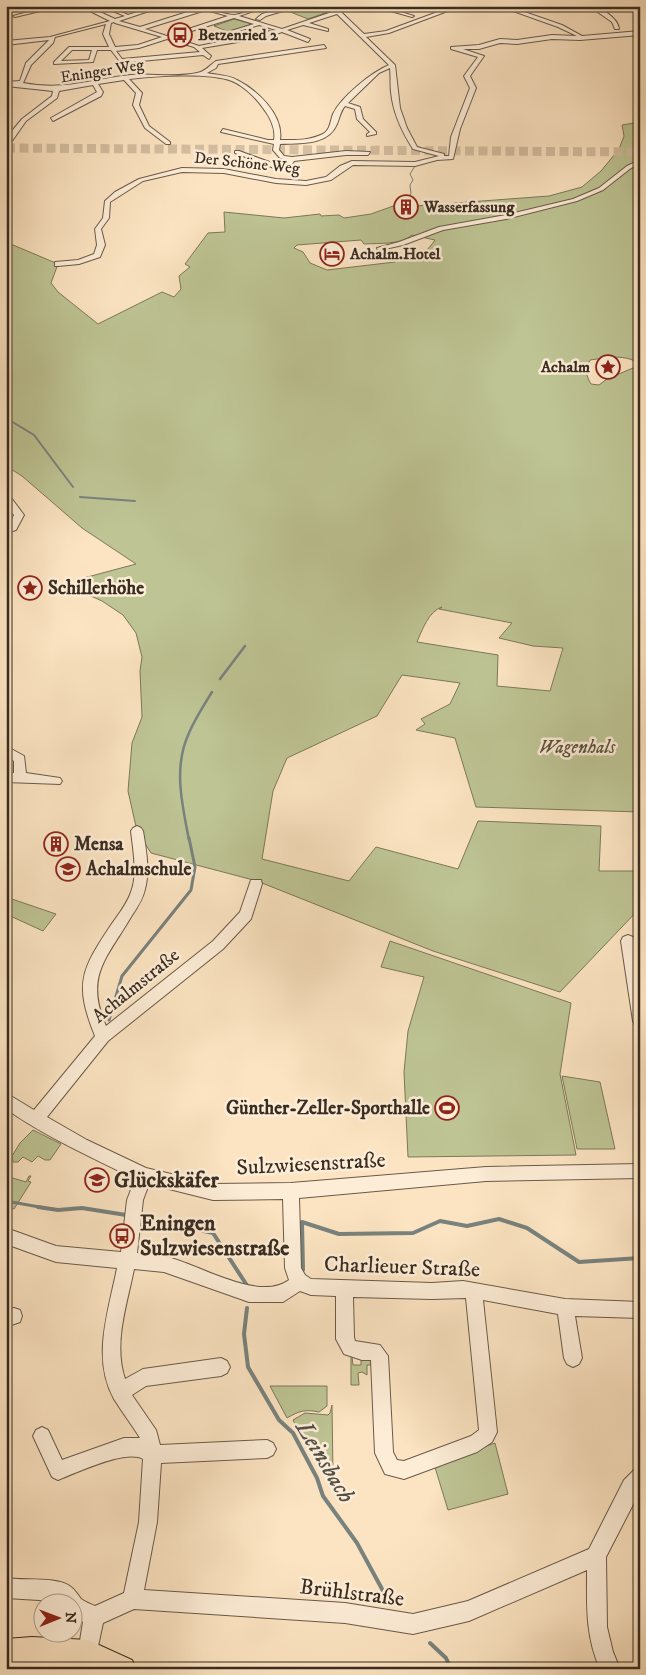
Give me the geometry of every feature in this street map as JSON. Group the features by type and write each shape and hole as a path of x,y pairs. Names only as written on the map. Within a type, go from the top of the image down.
{"main road":[{"path":"6,1652 32,1650 88,1653 123,1669"}],"street":[{"path":"15,16 59,6"},
{"path":"82,6 111,21 143,28 198,47 207,55 121,61 106,33 111,21"},
{"path":"103,6 124,17"},
{"path":"6,43 53,37 162,6"},
{"path":"198,6 308,40"},
{"path":"143,28 214,6"},
{"path":"95,49 91,60 56,63 71,48 95,49 114,50 139,46 266,6"},
{"path":"250,22 266,14 298,6"},
{"path":"332,6 392,65 394,91 401,125 413,145 418,150 452,156 452,141 456,136 458,122 468,106 474,88 467,76 481,56 453,48 478,47 500,42 518,42 552,36 582,38 640,33"},
{"path":"198,47 246,40 281,31 356,6"},
{"path":"361,34 412,16 375,6"},
{"path":"387,10 396,6"},
{"path":"361,34 387,32 459,6"},
{"path":"500,6 560,26 575,32 582,38"},
{"path":"591,6 614,21 617,28"},
{"path":"6,13 26,20"},
{"path":"266,14 274,17"},
{"path":"291,22 326,30"},
{"path":"190,44 258,24"},
{"path":"344,26 351,24"},
{"path":"203,26 246,40"},
{"path":"266,42 282,35 281,31"},
{"path":"10,91 22,82 28,64 50,43 53,37"},
{"path":"216,63 324,47"},
{"path":"204,74 214,67 215,60 239,52"},
{"path":"223,131 277,143 310,141 327,134 343,104 376,72 392,65"},
{"name":"Eninger Weg","path":"8,140 22,120 55,97 56,89 125,78 204,74 234,80 256,95 274,120 278,133 277,143"},
{"path":"125,78 139,93 136,105 147,126 158,138 168,142"},
{"path":"6,84 56,89"},
{"path":"53,119 99,95 100,92 94,84"},
{"path":"343,104 353,105 358,108 360,119 374,133 369,136"},
{"path":"277,143 276,150 279,156 292,159 346,151 368,153"},
{"path":"237,152 279,167 289,166 292,159"},
{"name":"Der Schöne Weg","path":"58,264 79,262 97,254 101,246 98,229 106,218 108,202 113,196 145,178 173,171 192,170 233,172 277,182 310,182 331,178 343,166 352,163 415,164 437,158 451,158 452,156"},
{"path":"385,257 381,248 401,244 441,228 506,217 576,200 601,189 629,167 640,162"},
{"path":"6,497 19,515 13,528 6,530"},
{"path":"6,750 20,759 20,777"},
{"path":"7,779 20,777 56,781"},
{"path":"103,1037 92,1010 89,990 93,967 139,891 140,858 137,832"},
{"name":"Achalmstraße","path":"36,1119 103,1037 218,945 246,915 256,884"},
{"path":"628,941 640,1021"},
{"name":"Sulzwiesenstraße","path":"6,1100 82,1145 144,1175 213,1192 291,1191 486,1174 640,1172"},
{"path":"133,1599 148,1522 152,1454 150,1436 120,1392 112,1367 110,1347 132,1236 135,1200 144,1175"},
{"name":"Charlieuer Straße","path":"291,1191 293,1268 300,1282 312,1287 432,1291 474,1290 565,1307 640,1310"},
{"path":"6,1236 56,1254 164,1264 249,1294 283,1294 300,1282"},
{"path":"344,1288 345,1339 350,1348 362,1352 374,1351 379,1356 384,1453 391,1468 404,1470 477,1443 488,1432 474,1290"},
{"path":"565,1307 573,1358"},
{"path":"120,1392 143,1378 221,1367"},
{"path":"42,1436 58,1471 124,1447 139,1446 152,1454 267,1449"},
{"path":"610,1669 603,1653 597,1627 596,1556 631,1487 640,1476"},
{"name":"Brühlstraße","path":"94,1617 133,1599 345,1613 413,1624 469,1611 596,1556"},
{"path":"6,1588 58,1592"},
{"path":"82,1609 94,1617 88,1653"}],"green space":[{"path":"310,6 323,6 331,11 308,19 288,11"},
{"path":"234,19 252,24 229,32 214,26"},
{"name":"Wagenhals","path":"640,122 640,365 640,812 476,807 455,738 416,730 425,724 421,719 450,704 460,683 402,675 377,716 287,758 273,791 262,859 349,881 376,847 458,869 478,821 601,826 599,871 640,871 640,908 560,992 433,951 257,881 151,853 137,831 128,791 132,743 142,717 140,671 142,657 136,633 123,615 102,601 84,593 76,585 80,579 136,564 82,528 22,476 6,466 6,242 58,264 51,283 58,292 98,324 162,292 174,297 181,289 179,276 190,267 185,264 208,233 225,232 224,212 284,218 320,214 321,216 339,215 344,218 371,214 396,205 402,207 549,196 582,187 601,171 619,149 624,136 622,125","holes":["412,235 435,240 422,254 409,261 396,259 392,260 395,262 327,270 310,263 303,252 294,248 297,245 361,240 364,244 389,243","623,358 635,361 640,365 607,379 599,385 591,384 587,372 590,360","442,607 439,609 512,623 499,638 533,646 563,648 550,691 497,686 498,655 417,642 433,612"]},
{"path":"6,897 56,914 43,931 6,914"},
{"path":"390,941 571,1003 560,1074 576,1155 408,1157 404,1072 408,1031 424,977 381,967"},
{"path":"562,1076 600,1082 615,1149 577,1149"},
{"path":"33,1130 61,1144 50,1160 45,1160 38,1156 32,1162 23,1157 18,1162 13,1162 12,1156 20,1143"},
{"path":"6,1176 26,1182 29,1176 31,1176 28,1181 31,1182 14,1209 6,1206"},
{"path":"351,1357 353,1365 361,1365 361,1357 372,1359 374,1365 367,1365 367,1375 362,1372 358,1373 359,1385 351,1385"},
{"path":"270,1386 327,1386 327,1406 319,1412 302,1411 287,1418"},
{"path":"332,1405 333,1475 331,1475 320,1447 317,1444 304,1440 293,1420 305,1413 328,1415"},
{"path":"495,1443 508,1494 448,1510 434,1464"}],"waterway":[{"path":"400,203 411,194 410,185 413,180 410,174 415,166"},
{"path":"6,418 34,435 73,487"},
{"path":"80,497 135,501"},
{"path":"220,679 245,646"},
{"path":"189,840 180,786 181,759 191,728 212,692"},
{"path":"109,1020 122,976 191,890 195,867 189,838"},
{"name":"Leinsbach","path":"6,1201 45,1208"},
{"name":"Leinsbach","path":"38,1207 58,1210 82,1208 126,1215"},
{"name":"Leinsbach","path":"139,1217 213,1233 248,1287"},
{"path":"303,1270 302,1222 339,1234 413,1233 440,1221 467,1226 499,1219 527,1228 579,1262 640,1258"},
{"name":"Leinsbach","path":"247,1308 244,1334 248,1367 279,1420 293,1433 317,1478 323,1496 357,1543 388,1600"},
{"name":"Leinsbach","path":"430,1643 446,1658 451,1669"}],"tunnel":[{"path":"6,148 640,152"}],"place":[{"name":"Betzenried 2","path":"180,35"},
{"name":"Wasserfassung","path":"406,207"},
{"name":"Achalm.Hotel","path":"332,254"},
{"name":"Achalm","path":"608,367"},
{"name":"Schillerhöhe","path":"30,588"},
{"name":"Mensa","path":"56,844"},
{"name":"Achalmschule","path":"68,869"},
{"name":"Günther-Zeller-Sporthalle","path":"447,1108"},
{"name":"Glückskäfer","path":"97,1180"},
{"name":"Eningen Sulzwiesenstraße","path":"122,1236"}]}
